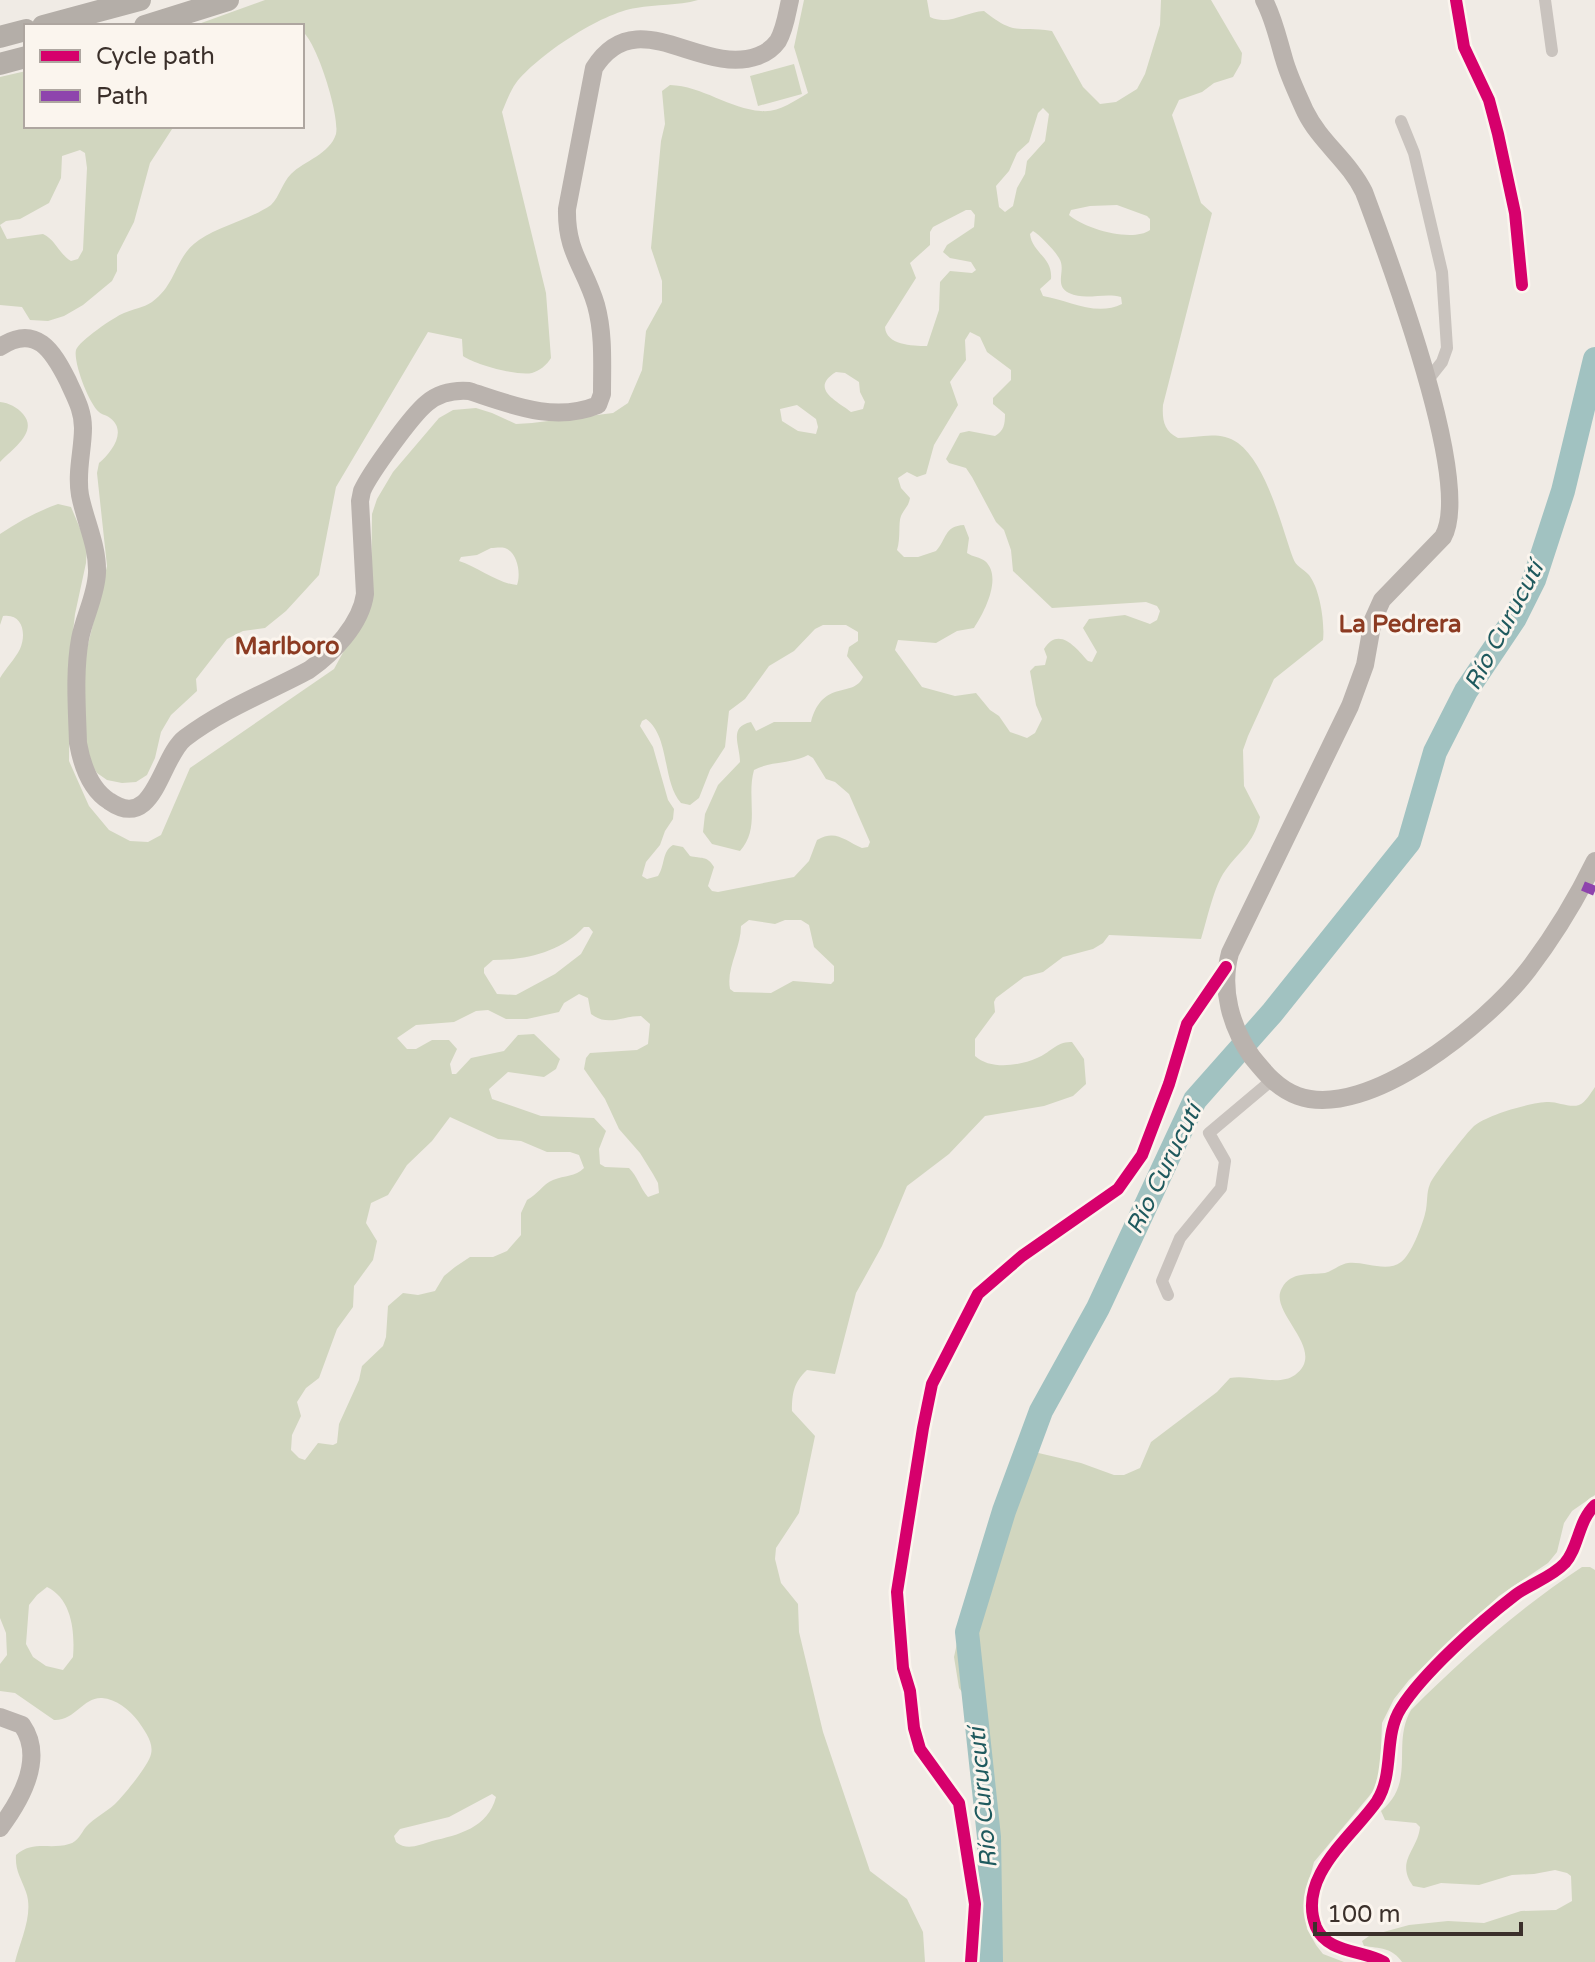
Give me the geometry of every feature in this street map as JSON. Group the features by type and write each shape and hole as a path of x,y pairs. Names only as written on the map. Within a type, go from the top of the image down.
{"highway":[{"path":"50,24 140,0"},
{"path":"151,24 228,0"},
{"path":"0,37 24,31"},
{"path":"0,64 24,58"}],"main road":[{"path":"0,347 12,339 25,337 38,341 50,351 60,366 80,406 83,429 79,454 80,495 94,546 97,572 79,643 78,743 81,759 99,793 119,807 130,809 140,806 153,794 174,749 183,739 236,706 309,670 354,623 365,594 362,491 428,402 459,390 540,412 565,414 598,405 602,394 600,321 595,300 572,251 566,225 594,68 602,53 615,40 648,31 723,56 750,58 763,54 777,42 790,0"},
{"path":"1264,0 1277,30 1285,62 1311,121 1356,175 1364,192 1409,316 1427,381 1449,484 1449,526 1443,537 1376,610 1365,665 1350,706 1230,953 1226,967 1228,1001 1238,1035 1272,1080 1298,1096 1327,1100 1385,1085 1461,1038 1526,972 1575,902 1589,889 1595,861"},
{"path":"0,1717 22,1725 31,1744 31,1759 24,1791 0,1828"}],"street":[{"path":"1456,0 1464,47 1489,100 1498,134 1515,213 1522,285"},
{"path":"1545,0 1552,51"},
{"path":"1401,121 1414,153 1442,272 1447,348 1442,362 1427,381"},
{"path":"971,1962 975,1904 959,1803 920,1749 903,1668 897,1592 932,1384 978,1294 1022,1256 1118,1189 1142,1155 1169,1084 1187,1024 1226,967"},
{"path":"1168,1295 1162,1281 1180,1238 1221,1188 1225,1161 1209,1133 1272,1080"},
{"path":"1384,1962 1337,1947 1320,1935 1313,1913 1318,1878 1335,1848 1383,1790 1390,1766 1393,1728 1400,1708 1482,1623 1515,1595 1559,1569 1568,1560 1583,1519 1595,1505"}],"green space":[{"path":"265,0 698,0 636,8 606,18 554,48 516,83 502,112 546,293 551,358 532,373 507,371 463,356 462,339 428,332 336,487 319,575 286,611 265,628 243,631 227,639 196,679 197,691 171,715 161,732 147,775 136,782 122,783 107,780 97,773 90,762 85,734 85,657 107,566 97,473 99,463 116,442 118,429 91,401 79,373 76,350 90,335 113,319 145,306 160,295 185,254 199,240 271,205 291,174 323,152 336,134 331,96 314,49 304,33 304,24 199,24"},
{"path":"804,0 927,0 930,17 937,19 984,11 1010,27 1052,31 1083,87 1100,104 1116,102 1137,89 1145,74 1160,25 1161,0 1211,0 1242,53 1241,63 1233,77 1179,100 1172,115 1201,203 1212,213 1163,405 1164,420 1170,432 1178,438 1224,437 1238,443 1248,453 1272,496 1294,561 1313,581 1323,625 1323,640 1274,679 1248,736 1243,750 1244,786 1260,817 1250,841 1221,877 1201,939 1109,935 1093,949 1063,957 1043,972 1024,977 996,998 995,1012 975,1039 975,1056 996,1065 1013,1065 1042,1056 1062,1043 1072,1042 1084,1059 1086,1084 1073,1096 1044,1106 985,1116 949,1154 907,1186 882,1246 856,1293 835,1374 807,1370 795,1388 792,1411 815,1436 799,1513 776,1548 775,1559 781,1583 798,1604 799,1632 823,1732 870,1871 907,1899 923,1932 925,1962 15,1962 28,1909 16,1855 29,1848 62,1846 75,1841 136,1780 152,1750 148,1736 135,1717 112,1700 102,1698 89,1701 68,1717 54,1720 15,1693 0,1691 0,1664 7,1655 6,1633 0,1618 0,678 18,653 23,631 19,621 9,616 3,616 0,625 0,534 58,504 71,507 87,545 70,659 69,761 89,806 109,830 130,841 148,842 161,835 190,768 334,669 371,590 372,514 377,499 393,472 439,418 453,410 476,408 516,424 532,423 613,413 628,403 642,370 646,331 662,302 662,281 651,248 665,124 662,91 670,85 682,86 750,109 767,111 780,108 808,93 794,47","holes":["1043,108 1049,114 1045,141 1027,161 1013,206 1005,212 999,207 996,186 1009,171 1017,153 1029,142 1038,113","1117,205 1147,216 1150,230 1132,235 1108,232 1085,225 1069,215 1071,210 1090,206","966,210 971,210 975,215 974,227 947,245 943,252 950,258 971,262 976,270 972,273 950,271 940,282 939,310 927,346 914,346 890,338 885,327 916,278 910,263 930,245 933,227","1033,231 1059,258 1064,290 1082,296 1121,297 1122,304 1112,308 1092,308 1043,296 1040,289 1051,279 1051,272 1030,234","970,332 980,337 987,352 1011,370 1011,380 993,398 993,404 1005,414 1002,429 995,436 969,431 960,433 946,459 949,463 966,468 996,522 1004,530 1011,550 1013,571 1052,608 1146,602 1157,606 1160,611 1157,620 1150,624 1125,615 1089,619 1083,628 1097,652 1092,662 1062,639 1050,642 1044,649 1047,657 1045,665 1035,666 1030,671 1036,705 1042,719 1035,733 1027,738 1010,732 976,693 955,696 922,687 895,650 898,640 936,643 957,631 974,628 990,595 990,568 985,561 967,553 969,538 964,525 949,531 936,551 918,557 904,557 897,550 900,519 910,498 901,488 898,478 907,472 917,477 926,474 934,445 958,405 950,382 966,360 965,340","836,372 845,373 859,382 865,402 863,409 851,412 828,395 825,389 828,378","797,405 816,419 816,434 798,431 782,421 780,409","491,548 505,548 513,554 517,564 517,585 503,582 459,561 461,557 477,555","823,625 846,625 858,632 858,641 849,647 847,656 863,677 852,687 830,694 823,700 811,722 774,722 756,731 751,722 740,728 737,732 740,762 718,785 705,814 703,832 712,844 740,851 752,823 754,770 808,755 826,779 835,782 849,794 870,842 868,847 862,848 835,836 824,837 817,840 809,861 794,877 718,892 708,886 714,867 711,863 690,856 683,847 673,845 667,851 658,876 647,879 642,876 646,862 660,845 673,819 674,809 668,800 653,747 640,726 642,721 646,719 659,736 675,794 681,803 690,805 699,798 710,770 725,747 729,711 745,699 769,666 794,651","749,920 775,924 785,920 801,920 809,925 814,947 834,966 834,981 831,984 793,981 771,993 734,992 730,989 729,981 741,926","584,927 589,927 593,932 581,954 555,974 516,995 497,994 484,973 484,968 493,960 530,956 554,948","579,994 588,998 591,1014 597,1018 609,1020 641,1016 650,1024 648,1044 637,1050 590,1053 584,1069 605,1099 619,1129 653,1174 659,1193 648,1197 629,1168 600,1164 599,1149 606,1131 594,1118 541,1116 492,1099 489,1089 508,1072 544,1077 556,1069 560,1059 534,1034 518,1035 504,1051 471,1058 456,1074 452,1074 450,1064 457,1049 449,1040 432,1040 416,1049 407,1049 397,1038 416,1025 454,1022 476,1011 488,1010 506,1019 527,1019 559,1012 564,1003","450,1117 498,1139 521,1141 547,1152 579,1155 584,1168 549,1182 527,1200 521,1213 521,1235 507,1251 493,1257 470,1257 444,1276 435,1291 418,1295 403,1293 388,1306 383,1346 362,1366 339,1424 337,1443 318,1443 305,1460 291,1450 292,1435 301,1416 297,1402 306,1388 319,1378 337,1329 353,1307 354,1286 373,1260 377,1241 366,1223 371,1203 388,1195 407,1165 432,1141","47,1587 62,1599 67,1608 72,1627 73,1657 63,1670 46,1666 33,1657 26,1644 29,1605","492,1794 496,1797 486,1816 462,1833 409,1847 400,1845 394,1836 400,1829 449,1817"]},
{"path":"794,64 802,94 758,106 750,76"},
{"path":"24,71 24,128 173,128 150,163 134,222 117,255 117,271 112,281 64,316 48,321 30,320 22,307 0,305 0,77","holes":["80,150 85,153 83,250 78,259 71,261 43,234 7,239 0,225 20,219 49,203 61,178 62,156"]},
{"path":"0,402 21,412 28,427 22,440 0,462"},
{"path":"1595,1087 1595,1495 1572,1511 1564,1523 1557,1552 1548,1563 1499,1596 1409,1680 1394,1699 1382,1723 1380,1774 1375,1789 1314,1862 1304,1900 1307,1929 1316,1945 1323,1954 1344,1962 998,1962 1001,1892 984,1854 980,1819 989,1788 989,1744 983,1720 959,1688 954,1657 967,1598 981,1572 991,1533 1009,1500 1014,1478 1030,1451 1081,1463 1114,1475 1124,1475 1140,1468 1151,1442 1217,1392 1230,1378 1280,1380 1295,1375 1304,1365 1305,1354 1280,1298 1282,1288 1290,1279 1325,1273 1348,1263 1389,1267 1401,1262 1419,1233 1432,1180 1474,1126 1532,1104 1579,1105"},
{"path":"1582,1567 1595,1570 1595,1962 1402,1962 1390,1951 1364,1946 1362,1941 1369,1936 1409,1925 1448,1921 1484,1923 1521,1911 1556,1910 1572,1901 1571,1876 1555,1870 1512,1875 1479,1885 1441,1883 1424,1888 1413,1886 1406,1869 1420,1827 1416,1823 1385,1820 1381,1811 1398,1787 1405,1723 1411,1710 1493,1634"}],"waterway":[{"name":"Río Curucutí","path":"991,1962 989,1837 967,1632 1004,1511 1041,1411 1098,1308 1195,1100 1272,1013 1409,842 1435,752 1466,691 1515,618 1534,580 1563,491 1595,359"}],"marked path":[{"path":"1583,886 1595,891"}],"cycle path":[{"path":"1456,0 1464,47 1489,100 1498,134 1515,213 1522,285"},
{"path":"971,1962 975,1904 959,1803 920,1749 903,1668 897,1592 932,1384 978,1294 1022,1256 1118,1189 1142,1155 1169,1084 1187,1024 1226,967"},
{"path":"1384,1962 1337,1946 1321,1935 1312,1908 1320,1874 1377,1801 1386,1778 1392,1730 1411,1694 1437,1664 1485,1620 1520,1592 1565,1563 1589,1511 1595,1505"}],"district":[{"name":"La Pedrera","path":"1400,624"},
{"name":"Marlboro","path":"287,646"}]}
